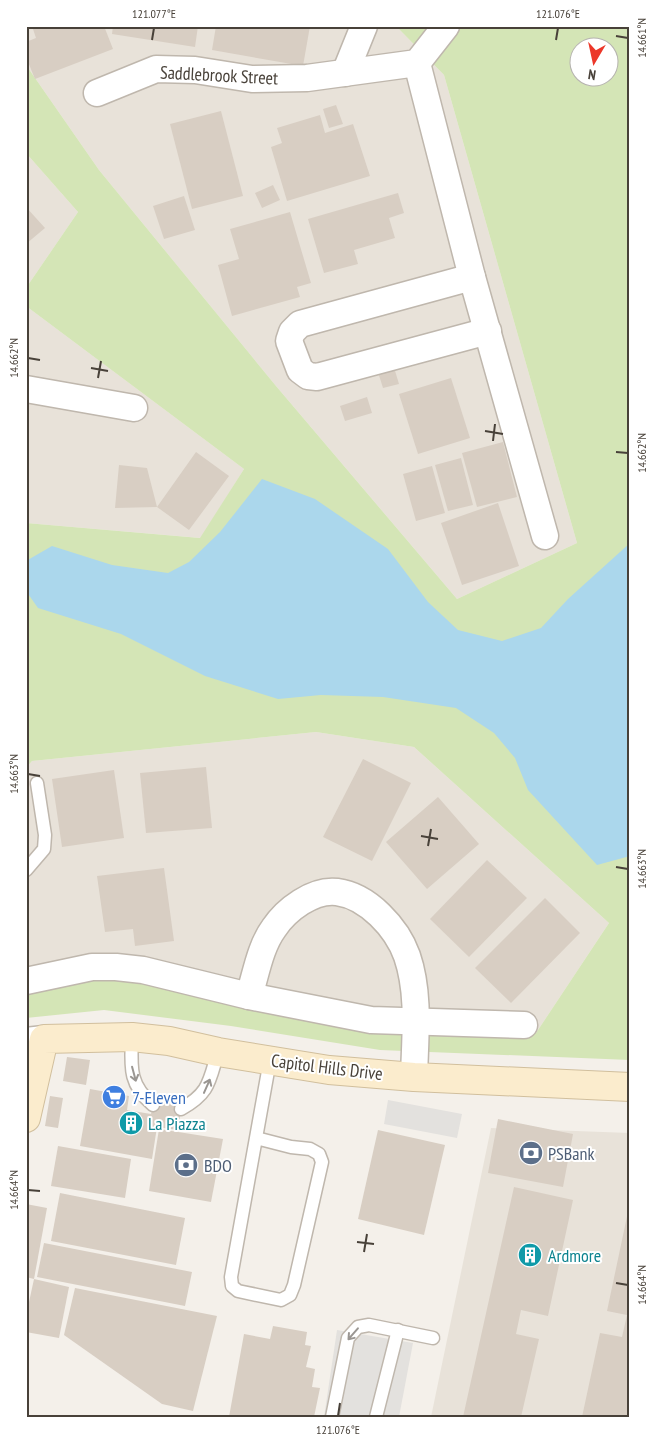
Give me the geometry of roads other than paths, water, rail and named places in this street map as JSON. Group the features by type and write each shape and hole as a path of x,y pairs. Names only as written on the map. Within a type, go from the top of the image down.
{"street":[{"path":"345,73 364,26"},
{"path":"446,26 417,63 472,278 545,536"},
{"name":"Saddlebrook Street","path":"97,93 156,69 195,70 252,79 307,78 417,63"},
{"path":"472,278 300,324 292,332 289,341 300,370 308,376 317,377 488,331"},
{"path":"26,389 134,408"},
{"path":"249,996 266,940 274,927 287,913 304,900 324,893 337,892 358,898 376,912 393,930 406,955 414,988 416,1022 414,1077"},
{"path":"26,981 92,967 116,967 143,970 249,996 371,1020 524,1025"},
{"name":"Capitol Hills Drive","path":"35,1040 132,1037 170,1041 218,1052 329,1070 414,1077 630,1087"},
{"path":"26,1118 35,1040"}],"lane":[{"path":"26,870 44,849 45,835 37,782"},
{"path":"132,1037 131,1071 144,1097 153,1105"},
{"path":"181,1109 194,1102 204,1093 218,1052"},
{"path":"256,1138 291,1147 310,1149 319,1154 322,1162 294,1285 290,1296 281,1300 238,1291 232,1286 231,1277 270,1060"},
{"path":"332,1417 348,1338 358,1328 369,1325 433,1338"},
{"path":"376,1417 398,1330"}],"water":[{"path":"262,479 315,499 388,549 428,602 458,630 502,641 541,628 568,599 630,543 630,856 597,865 528,790 515,758 494,733 456,708 383,697 321,695 278,699 205,676 121,634 38,608 26,591 26,561 52,546 112,565 168,573 189,562 220,532"}],"place":[{"name":"7-Eleven","path":"114,1097"},
{"name":"La Piazza","path":"131,1123"},
{"name":"PSBank","path":"531,1153"},
{"name":"BDO","path":"186,1165"},
{"name":"Ardmore","path":"530,1255"}]}
